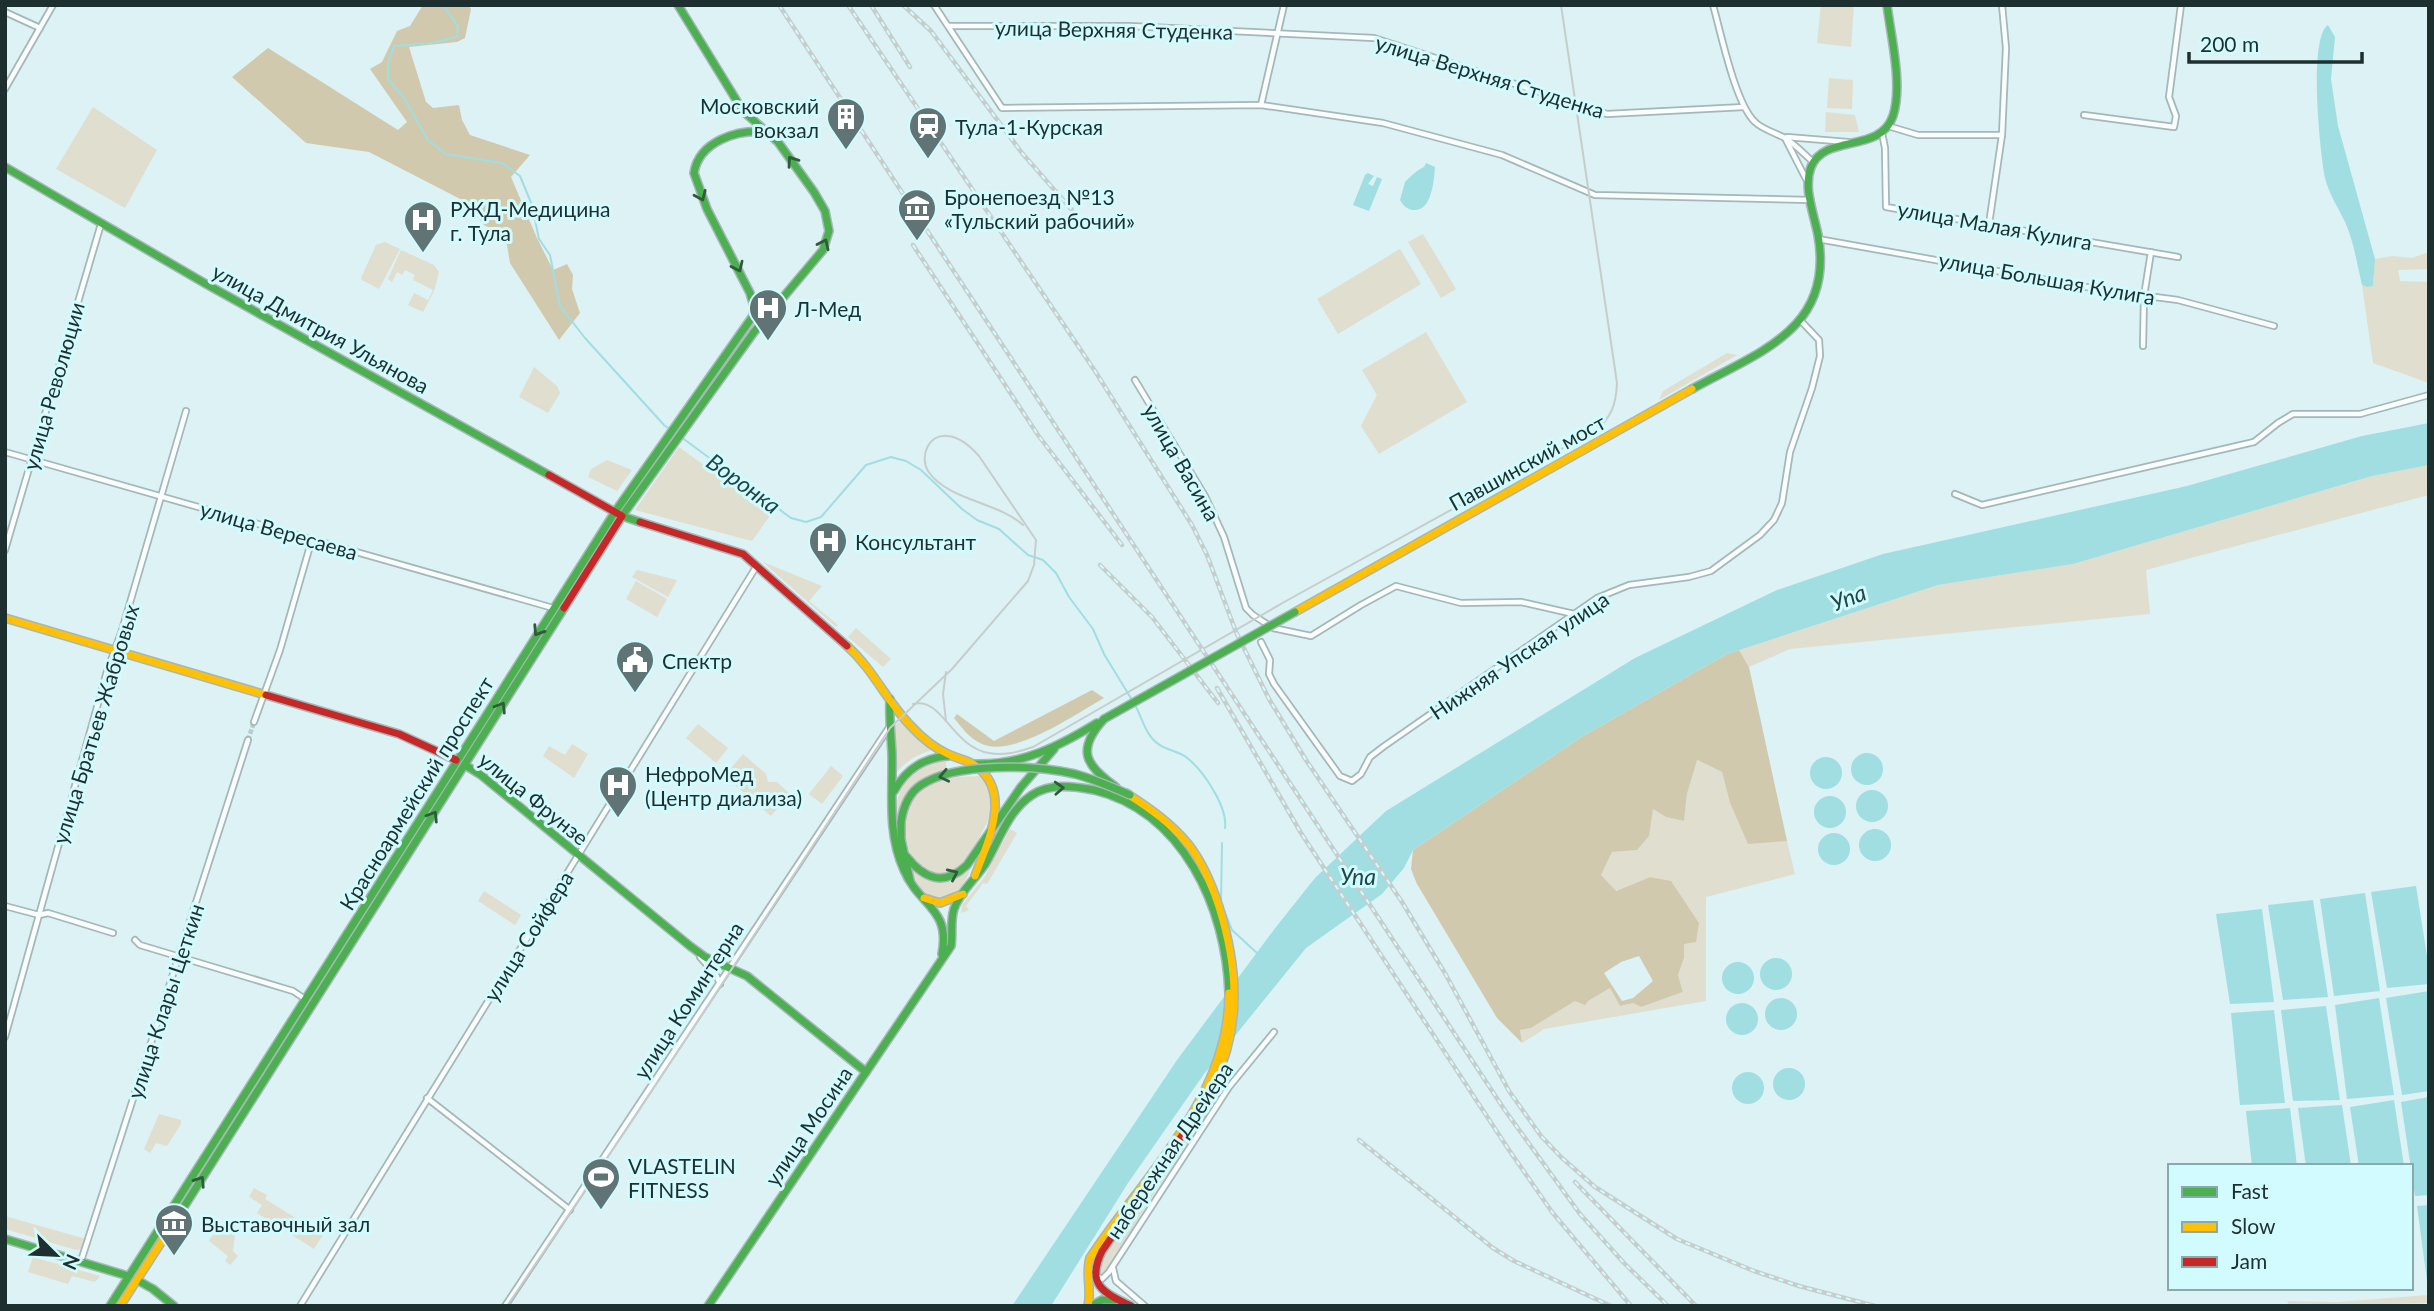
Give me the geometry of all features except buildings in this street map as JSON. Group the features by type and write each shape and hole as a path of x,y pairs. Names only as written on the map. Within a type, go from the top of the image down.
{"main road":[{"name":"Красноармейский проспект","path":"678,5 743,111 778,142 814,192 829,222 823,250 754,331 698,410 688,415"},
{"path":"1801,321 1811,308 1821,281 1821,257 1807,181 1812,161 1826,150 1882,133 1893,117 1895,101 1887,5"},
{"path":"740,131 744,119 743,111"},
{"path":"766,132 740,131 706,149 696,162 694,176 754,303 774,309"},
{"name":"улица Дмитрия Ульянова","path":"5,167 618,514 738,551 862,659 900,715 928,742 972,764"},
{"name":"Красноармейский проспект","path":"110,1306 242,1102 553,608 688,415 693,402 753,316 754,303"},
{"name":"Павшинский мост","path":"1054,750 1104,719 1777,341 1801,321"},
{"path":"693,402 698,410"},
{"name":"Красноармейский проспект","path":"120,1306 465,765 618,514"},
{"name":"улица Фрунзе","path":"5,618 399,734 456,760 481,775 690,946 705,957 747,976 866,1072"},
{"path":"890,699 893,836 901,865 911,886 938,914 944,928 944,946 937,966"},
{"name":"улица Коминтерна","path":"890,725 900,715"},
{"path":"1104,719 1091,735 1086,749 1090,765 1097,774 1167,820 1194,850 1217,899 1232,953 1236,996 1232,1035 1219,1075 1102,1251 1093,1272 1100,1288 1130,1306"},
{"path":"972,764 1012,763 1054,750"},
{"path":"906,856 924,875 935,879 949,877 963,869 1021,787 1054,750"},
{"path":"892,795 902,778 919,763 932,758 953,756"},
{"path":"972,764 989,779 997,796 996,811 972,884"},
{"path":"911,886 901,839 901,822 905,806 917,788 928,781 944,775 1009,769 1046,769 1090,779 1130,795"},
{"path":"937,966 951,946 954,908 982,870 1006,825 1024,802 1039,791 1054,787 1100,791 1154,819 1172,835 1191,859 1208,895 1224,945 1229,983 1226,1032 1219,1057 1193,1115 1090,1258 1086,1273 1090,1306 1102,1300 1119,1300"},
{"path":"924,898 940,903 964,894"},
{"name":"улица Мосина","path":"708,1306 937,966"},
{"path":"5,1239 128,1276 153,1289 174,1306"}],"street":[{"path":"5,89 53,5"},
{"path":"934,5 1002,108 1261,105 1383,123 1423,133 1502,155 1595,195 1811,200"},
{"path":"1261,105 1284,5"},
{"path":"1713,5 1744,107 1756,123 1783,137 1812,161"},
{"path":"1989,224 2002,135 2007,48 2002,5"},
{"path":"2084,115 2174,127 2176,116 2169,97 2182,5"},
{"path":"5,12 40,29"},
{"name":"улица Верхняя Cтуденка","path":"949,26 1129,26 1279,33"},
{"name":"улица Верхняя Студенка","path":"1279,33 1374,38 1607,114 1744,107"},
{"path":"1888,126 1918,135 2002,135"},
{"name":"улица Малая Кулига","path":"1882,133 1885,148 1886,206 2178,257"},
{"path":"1783,137 1851,143"},
{"path":"1783,137 1807,181"},
{"name":"улица Революции","path":"5,550 101,223"},
{"name":"улица Большая Кулига","path":"1818,239 2199,305 2274,326"},
{"path":"2143,346 2144,296 2151,252"},
{"name":"Нижняя Упская улица","path":"1261,642 1270,660 1269,674 1274,684 1340,776 1352,781 1361,774 1373,754 1597,598 1621,587 1711,571 1760,535 1774,520 1782,503 1790,452 1820,356 1819,340 1801,321"},
{"name":"улица Васина","path":"1135,380 1205,496 1224,537 1247,608 1273,628 1305,637 1317,635 1361,605 1396,586 1461,603 1521,602 1574,614"},
{"path":"1955,494 1982,505 2254,442 2293,414 2360,414 2429,396"},
{"name":"улица Братьев Жабровых","path":"5,1037 114,651 186,411"},
{"name":"улица Вересаева","path":"5,452 553,608"},
{"path":"254,722 312,538"},
{"name":"улица Сойфера","path":"300,1306 757,566"},
{"name":"улица Коминтерна","path":"505,1306 890,725"},
{"name":"улица Клары Цеткин","path":"81,1261 248,740"},
{"path":"5,906 39,915 48,913 113,933"},
{"path":"135,940 140,945 293,991 306,999"},
{"path":"690,946 708,965 720,984"},
{"name":"набережная Дрейера","path":"1093,1272 1102,1279 1112,1268 1229,1087 1274,1032"},
{"path":"427,1098 570,1210"},
{"path":"1112,1268 1116,1280 1145,1306"}],"shaded area":[{"path":"423,5 468,5 471,9 465,38 457,42 409,47 426,102 433,108 459,105 462,120 470,135 530,155 511,177 553,270 567,264 573,275 572,289 580,313 559,340 510,263 506,239 484,225 468,203 369,152 306,143 232,77 268,48 398,130 407,122 370,69 382,62 397,31 410,26"},
{"path":"1821,5 1854,5 1851,47 1817,43"},
{"path":"1829,78 1853,80 1852,109 1827,108"},
{"path":"93,107 157,150 125,208 56,169"},
{"path":"1826,112 1855,115 1859,132 1825,132"},
{"path":"1423,234 1456,289 1441,298 1408,242"},
{"path":"385,242 400,249 379,289 361,278 376,245"},
{"path":"1400,249 1421,284 1338,334 1317,299"},
{"path":"401,250 434,265 439,272 434,291 423,312 408,305 414,293 428,300 433,290 413,280 415,275 405,270 402,275 397,272 392,282 388,279"},
{"path":"2429,252 2429,269 2398,270 2400,281 2429,282 2429,383 2373,363 2362,285 2373,286 2375,259 2393,256 2412,258"},
{"path":"1426,332 1467,402 1379,454 1361,426 1377,395 1362,370"},
{"path":"1727,353 1737,355 1659,400 1663,391"},
{"path":"534,367 557,386 560,393 548,413 519,397"},
{"path":"679,447 771,514 752,541 635,510"},
{"path":"607,460 632,470 617,491 588,477 591,469"},
{"path":"2429,465 2429,495 2146,570 2150,614 1790,649 1749,667 1739,650 1938,585 2073,564 2372,476"},
{"path":"763,562 822,586 809,601 838,625 836,627"},
{"path":"637,570 677,580 668,597 632,577"},
{"path":"636,581 667,599 657,617 626,599"},
{"path":"856,628 891,659 883,667 848,637"},
{"path":"1739,650 1749,667 1787,841 1748,844 1730,803 1722,772 1697,760 1687,794 1684,821 1666,817 1653,809 1649,836 1637,850 1612,852 1601,875 1616,891 1650,877 1671,881 1699,923 1696,942 1684,944 1684,958 1678,975 1683,992 1641,1007 1633,1003 1620,1006 1610,988 1585,1005 1575,1001 1531,1028 1520,1030 1522,1043 1497,1018 1417,884 1411,869 1413,850 1583,736 1727,654","holes":["1639,956 1653,981 1633,998 1622,1001 1604,973 1621,962"]},
{"path":"1092,690 1104,698 1045,732 1011,745 995,747 982,744 970,736 954,718 957,714 994,741"},
{"path":"900,721 932,750 912,759 895,774 895,726"},
{"path":"698,724 728,748 716,763 686,738"},
{"path":"572,744 588,754 574,778 543,756 549,746 565,755"},
{"path":"743,754 766,774 768,782 777,782 790,794 771,816 724,776"},
{"path":"1696,760 1722,772 1730,803 1748,843 1787,841 1795,874 1706,897 1706,1001 1544,1029 1522,1043 1520,1030 1531,1028 1575,1001 1588,1001 1610,988 1620,1006 1633,1003 1641,1007 1683,992 1678,975 1684,958 1684,944 1699,923 1686,905 1650,877 1615,891 1601,875 1612,852 1636,850 1653,809 1666,817 1684,821 1687,794"},
{"path":"935,762 946,762 946,770 920,781 908,793 897,820 895,819 897,800 904,784 917,771"},
{"path":"831,766 843,776 822,804 809,794"},
{"path":"981,776 991,796 991,809 987,823 966,863 957,870 940,876 926,872 915,862 908,846 906,829 908,811 917,795 939,781"},
{"path":"1010,829 1017,833 987,884 983,883 966,906 969,910 961,913 962,905 984,878"},
{"path":"973,862 962,885 944,899 937,899 924,891 911,868 929,880 944,882"},
{"path":"484,891 521,915 515,925 478,901"},
{"path":"1207,1108 1210,1109 1144,1209 1106,1274 1100,1275 1098,1269 1105,1254"},
{"path":"159,1114 181,1120 181,1124 167,1146 156,1143 150,1153 144,1149"},
{"path":"254,1188 267,1195 265,1199 323,1235 314,1249 257,1213 262,1205 249,1197"},
{"path":"5,1216 86,1239 82,1249 76,1250 5,1229"},
{"path":"220,1223 235,1233 233,1251 238,1256 230,1265 225,1261 228,1256 209,1241"},
{"path":"33,1257 100,1276 95,1282 72,1276 68,1284 28,1272"},
{"path":"2429,1295 2429,1303 2290,1306 2287,1301 2338,1302"}],"water":[{"path":"2328,25 2335,37 2331,79 2338,126 2375,259 2373,286 2367,287 2362,285 2351,237 2329,190 2323,165 2318,122 2317,73 2318,51 2322,34"},
{"path":"1426,163 1435,167 1431,194 1424,206 1413,210 1405,207 1400,200 1405,182"},
{"path":"1368,173 1374,176 1368,184 1373,186 1377,177 1382,179 1369,211 1353,205"},
{"name":"Упа","path":"2429,423 2429,465 2372,476 2073,564 1938,585 1727,654 1583,736 1413,850 1404,868 1382,894 1306,948 1204,1074 1128,1183 1051,1306 1012,1306 1177,1060 1276,927 1315,878 1386,811 1635,658 1777,590 1883,554 2187,486 2362,436"},
{"path":"1867,753 1878,758 1883,769 1878,780 1867,785 1856,780 1851,769 1856,758"},
{"path":"1826,757 1837,762 1842,773 1837,784 1826,789 1815,784 1810,773 1815,762"},
{"path":"1872,790 1883,795 1888,806 1883,817 1872,822 1861,817 1856,806 1861,795"},
{"path":"1830,796 1841,801 1846,812 1841,823 1830,828 1819,823 1814,812 1819,801"},
{"path":"1875,829 1886,834 1891,845 1886,856 1875,861 1864,856 1859,845 1864,834"},
{"path":"1834,833 1845,838 1850,849 1845,860 1834,865 1823,860 1818,849 1823,838"},
{"path":"2416,886 2429,984 2387,988 2371,892"},
{"path":"2365,893 2380,991 2334,996 2320,899"},
{"path":"2313,900 2328,997 2283,1000 2268,905"},
{"path":"2262,909 2274,1002 2230,1004 2216,914"},
{"path":"1776,958 1787,963 1792,974 1787,985 1776,990 1765,985 1760,974 1765,963"},
{"path":"1738,962 1749,967 1754,978 1749,989 1738,994 1727,989 1722,978 1727,967"},
{"path":"2429,991 2429,1091 2402,1095 2386,998"},
{"path":"1781,998 1792,1003 1797,1014 1792,1025 1781,1030 1770,1025 1765,1014 1770,1003"},
{"path":"2379,998 2394,1095 2347,1099 2335,1005"},
{"path":"1742,1003 1753,1008 1758,1019 1753,1030 1742,1035 1731,1030 1726,1019 1731,1008"},
{"path":"2326,1006 2340,1100 2293,1101 2281,1010"},
{"path":"2274,1010 2285,1103 2240,1105 2231,1013"},
{"path":"1789,1068 1800,1073 1805,1084 1800,1095 1789,1100 1778,1095 1773,1084 1778,1073"},
{"path":"1748,1072 1759,1077 1764,1088 1759,1099 1748,1104 1737,1099 1732,1088 1737,1077"},
{"path":"2429,1097 2429,1195 2415,1196 2413,1164 2410,1164 2401,1102"},
{"path":"2394,1100 2404,1164 2359,1164 2350,1107"},
{"path":"2342,1105 2351,1164 2306,1164 2298,1108"},
{"path":"2290,1108 2297,1164 2252,1164 2246,1111"},
{"path":"2429,1205 2429,1281 2427,1281 2417,1206"}],"waterway":[{"name":"Воронка","path":"443,5 458,26 457,37 432,43 394,46 388,63 388,79 404,98 428,140 446,154 502,163 520,176 532,205 539,239 550,255 560,306 585,338 671,430"},
{"name":"Воронка","path":"681,437 791,518 806,522 821,517 866,465 891,457 906,461 921,470 962,509 977,520 999,529 1028,555 1043,560 1056,573 1069,597 1093,629 1104,654 1132,700"},
{"name":"Воронка","path":"1135,705 1153,739 1186,757 1207,780 1223,810 1225,828"},
{"name":"Воронка","path":"1222,843 1221,903 1232,930 1258,954"}],"tunnel":[{"path":"248,740 254,722"}],"tram line":[{"path":"913,704 932,707 956,733 976,749 1000,754 1033,747 1286,601 1594,431 1605,421 1616,398 1617,383 1561,5"},
{"path":"507,1306 890,728 952,669 1028,581 1034,565 1036,540 979,456 957,438 941,436 931,442 925,453 925,465 937,481 960,495 1013,517 1023,525"},
{"path":"946,672 943,694 946,721"}],"railway":[{"path":"779,5 1504,1109 1580,1214 1668,1306"},
{"path":"848,5 1095,371 1192,525 1207,555 1236,632 1269,699 1306,760 1402,902 1446,975 1509,1091 1541,1136 1595,1187 1677,1239 1754,1271 1875,1306"},
{"path":"871,5 910,67"},
{"path":"903,5 931,31 1022,153 1072,210"},
{"path":"913,245 1038,435 1122,545"},
{"path":"1100,565 1152,617 1218,703"},
{"path":"1217,688 1301,833 1509,1150 1552,1212 1631,1306"},
{"path":"1359,1140 1493,1248 1514,1261 1611,1306"},
{"path":"1575,1182 1696,1306"}],"traffic: fast":[{"path":"640,522 622,516 754,332 823,250 829,231 825,211 814,192 778,142 743,111 678,5"},
{"path":"1692,389 1766,349 1787,333 1803,315 1815,294 1820,267 1809,175 1818,157 1828,150 1877,135 1886,128 1893,116 1897,76 1887,5"},
{"path":"615,512 753,316 754,307 750,293 707,209 694,173 703,153 721,139 744,133 766,132"},
{"path":"5,167 206,284 549,475"},
{"path":"754,303 774,308"},
{"path":"110,1306 615,512"},
{"path":"180,1213 564,608"},
{"path":"1104,719 1295,612"},
{"path":"890,699 895,842 910,882 938,917 944,939 942,954"},
{"path":"1104,719 1090,740 1088,756 1097,771 1116,787"},
{"path":"975,764 992,764 1039,753 1097,723"},
{"path":"906,856 927,875 942,878 959,872 967,865 1021,787 1054,749"},
{"path":"894,791 916,766 931,759 948,756"},
{"path":"465,765 481,775 690,946 705,957 747,976 866,1072"},
{"path":"901,822 907,801 921,785 954,772 975,769 1018,767 1058,771 1089,778 1130,795"},
{"path":"708,1306 951,946 952,918 957,902 987,861 1011,816 1032,795 1054,787 1094,790 1125,802 1152,819 1175,841 1194,868 1208,897 1219,928 1229,993"},
{"path":"901,822 901,839 910,880"},
{"path":"5,1239 128,1276"},
{"path":"137,1280 174,1306"},
{"path":"1091,1306 1102,1300 1115,1300"}],"traffic: slow":[{"path":"1295,612 1692,389"},
{"path":"5,618 266,695"},
{"path":"847,646 919,734 943,752 973,764 985,775 992,788 994,817 975,876"},
{"path":"1126,793 1167,823 1188,844 1206,874 1219,907 1230,952 1234,997 1229,1041 1213,1085"},
{"path":"924,898 940,903 963,894"},
{"path":"1088,1306 1090,1258 1158,1166 1199,1101 1215,1066 1225,1031 1229,993"},
{"path":"120,1306 180,1213"}],"traffic: jam":[{"path":"549,475 622,516 564,608"},
{"path":"640,522 743,554 847,646"},
{"path":"266,695 399,734 456,760"},
{"path":"1131,1306 1100,1286 1096,1279 1097,1262 1190,1124 1213,1085"}],"place":[{"name":"Московский вокзал","path":"846,151"},
{"name":"Тула-1-Курская","path":"928,160"},
{"name":"Бронепоезд №13 «Тульский рабочий»","path":"917,242"},
{"name":"РЖД-Медицина г. Тула","path":"423,254"},
{"name":"Л-Мед","path":"768,342"},
{"name":"Консультант","path":"828,575"},
{"name":"Спектр","path":"635,694"},
{"name":"НефроМед (Центр диализа)","path":"618,819"},
{"name":"VLASTELIN FITNESS","path":"601,1211"},
{"name":"Выставочный зал","path":"174,1257"}]}
